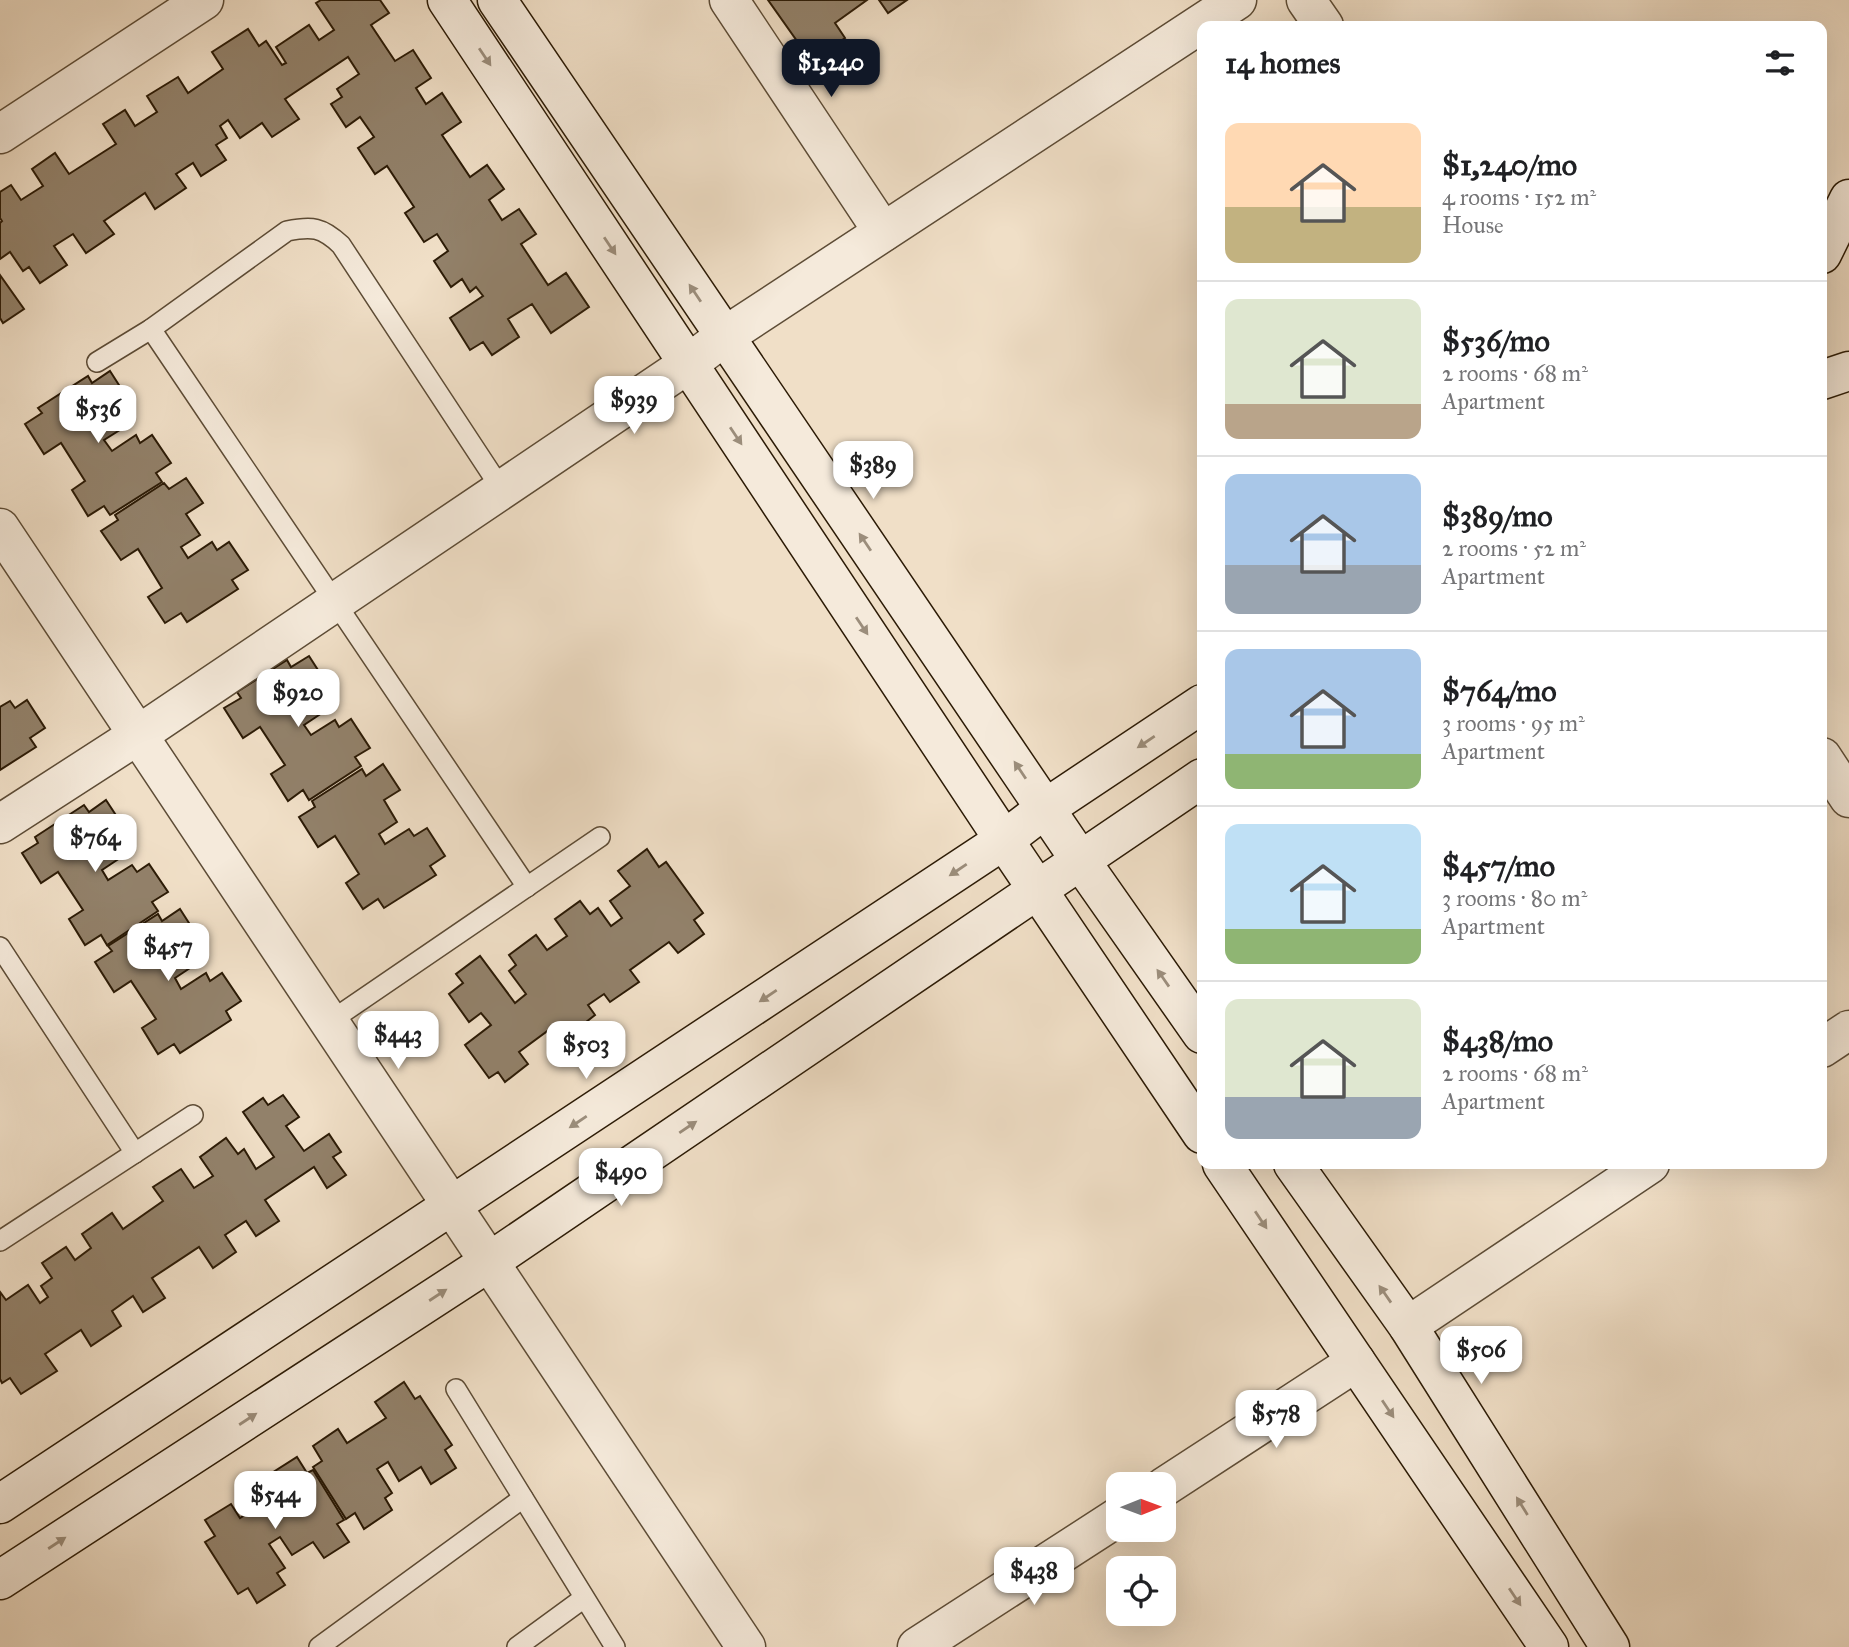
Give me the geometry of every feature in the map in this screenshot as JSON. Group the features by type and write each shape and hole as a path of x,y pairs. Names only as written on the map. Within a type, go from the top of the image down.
{"street":[{"path":"447,0 1197,1127"},
{"path":"497,0 1080,860 1197,1027"},
{"path":"729,0 883,232"},
{"path":"1205,21 1237,0"},
{"path":"1306,0 1321,21"},
{"path":"0,134 184,5"},
{"path":"0,824 138,735 502,490 688,364 724,336 1197,26"},
{"path":"1827,244 1849,199"},
{"path":"1827,378 1849,371"},
{"path":"0,527 746,1647"},
{"path":"0,1504 1004,840 1046,808 1197,707"},
{"path":"1827,765 1849,798"},
{"path":"0,1580 489,1262 1197,781"},
{"path":"1827,1045 1849,1030"},
{"path":"1226,1169 1549,1647"},
{"path":"1297,1169 1408,1326 1610,1647"},
{"path":"1408,1326 1643,1169"},
{"path":"1176,1479 1356,1362"},
{"path":"917,1647 1106,1525"}],"lane":[{"path":"97,362 151,329 287,232 309,227 329,233 341,245 502,490"},
{"path":"151,329 527,887"},
{"path":"329,1022 600,837"},
{"path":"0,947 135,1153"},
{"path":"0,1241 192,1115"},
{"path":"456,1389 615,1647"},
{"path":"319,1647 523,1497"},
{"path":"517,1647 584,1598"}],"building":[{"path":"321,0 380,0 389,13 371,25 395,61 413,50 431,78 416,88 426,104 442,93 461,122 442,135 470,177 487,165 504,189 489,200 502,220 519,209 536,234 521,244 548,285 566,273 589,307 551,333 532,304 508,319 519,337 492,355 483,342 470,350 450,318 483,296 476,287 470,292 462,279 451,287 434,261 448,251 437,234 424,242 405,213 414,207 387,166 375,174 358,148 374,137 360,117 346,127 331,104 342,97 337,89 359,74 348,57 285,99 299,119 272,137 262,123 240,138 228,120 220,126 227,138 216,145 226,160 201,176 193,163 176,174 186,188 155,209 145,193 104,221 114,234 86,253 73,234 54,246 67,265 40,283 29,267 23,271 10,252 0,259 0,192 11,185 21,200 43,186 32,169 55,153 69,174 116,144 103,124 125,110 135,126 157,112 147,96 178,77 188,93 223,69 212,52 248,29 259,46 266,41 282,65 286,63 276,47 309,25 319,40 334,30 316,3"},
{"path":"768,0 867,0 835,23 845,38 821,55 811,41 802,48"},
{"path":"879,0 907,0 888,13"},
{"path":"0,275 24,309 3,323 0,318"},
{"path":"110,371 126,396 110,407 123,428 104,440 112,451 136,435 140,443 152,435 171,463 156,473 162,482 110,515 104,506 88,516 72,490 85,481 61,443 44,454 25,424 42,413 38,408 88,376 92,383"},
{"path":"186,478 203,503 186,514 200,535 181,547 188,558 212,542 217,550 229,542 248,570 232,580 238,589 187,622 181,613 165,623 148,597 162,588 138,549 121,560 101,531 118,520 115,515 164,483 169,489"},
{"path":"309,656 325,681 309,691 322,713 304,725 311,735 335,720 339,727 351,719 370,748 355,757 361,766 309,800 303,790 288,801 271,774 285,765 260,727 243,738 224,708 241,698 237,692 287,660 291,667"},
{"path":"27,700 45,728 30,738 36,747 0,770 0,707 10,701 15,708"},
{"path":"383,764 400,790 384,800 397,822 379,834 385,844 409,829 414,836 427,828 445,856 430,866 436,875 384,908 378,899 363,909 346,883 359,874 335,836 318,847 299,817 315,807 312,801 362,769 366,776"},
{"path":"106,800 123,826 106,836 120,858 102,870 108,880 132,865 137,872 149,864 168,892 152,902 158,911 107,945 101,935 85,945 69,919 83,910 58,872 41,883 22,853 38,843 35,837 84,805 89,812"},
{"path":"647,849 659,867 666,862 703,913 694,920 704,934 678,953 669,942 630,970 639,982 610,1002 604,994 588,1005 595,1015 567,1037 557,1024 519,1052 528,1064 505,1082 498,1072 489,1078 465,1045 491,1025 481,1013 469,1022 449,994 463,983 456,974 480,956 515,1003 526,994 509,971 516,965 509,955 536,935 547,950 567,936 555,919 580,901 590,914 598,908 611,926 622,918 610,901 630,886 618,871"},
{"path":"180,909 196,934 179,945 193,966 175,978 181,989 206,973 210,981 222,973 241,1001 226,1011 231,1020 180,1053 174,1044 158,1054 142,1028 156,1019 131,981 114,992 95,962 112,951 108,946 158,914 162,921"},
{"path":"283,1095 299,1117 286,1126 304,1151 329,1134 341,1152 333,1157 346,1175 327,1188 314,1167 265,1200 279,1221 256,1236 246,1221 225,1235 236,1252 213,1268 199,1247 152,1278 165,1298 143,1312 133,1296 112,1311 121,1326 91,1346 81,1330 45,1354 57,1371 21,1394 10,1378 2,1383 0,1292 6,1300 28,1285 40,1303 48,1297 41,1286 52,1278 42,1263 66,1247 75,1260 91,1248 82,1234 112,1213 123,1229 163,1201 153,1187 181,1169 194,1188 213,1176 200,1157 226,1138 238,1154 244,1149 256,1169 274,1157 243,1112 263,1098 268,1105"},
{"path":"404,1382 415,1399 420,1396 452,1445 445,1450 456,1468 431,1484 421,1467 399,1481 388,1462 377,1469 392,1493 385,1498 392,1510 364,1529 355,1513 346,1519 313,1467 322,1461 313,1446 338,1429 347,1443 386,1418 375,1402"},
{"path":"297,1457 307,1473 313,1470 344,1520 337,1524 349,1542 324,1558 313,1542 292,1555 280,1537 269,1544 285,1568 277,1573 285,1585 257,1603 248,1588 238,1594 205,1542 215,1536 205,1520 231,1504 240,1518 278,1493 267,1476"}]}
